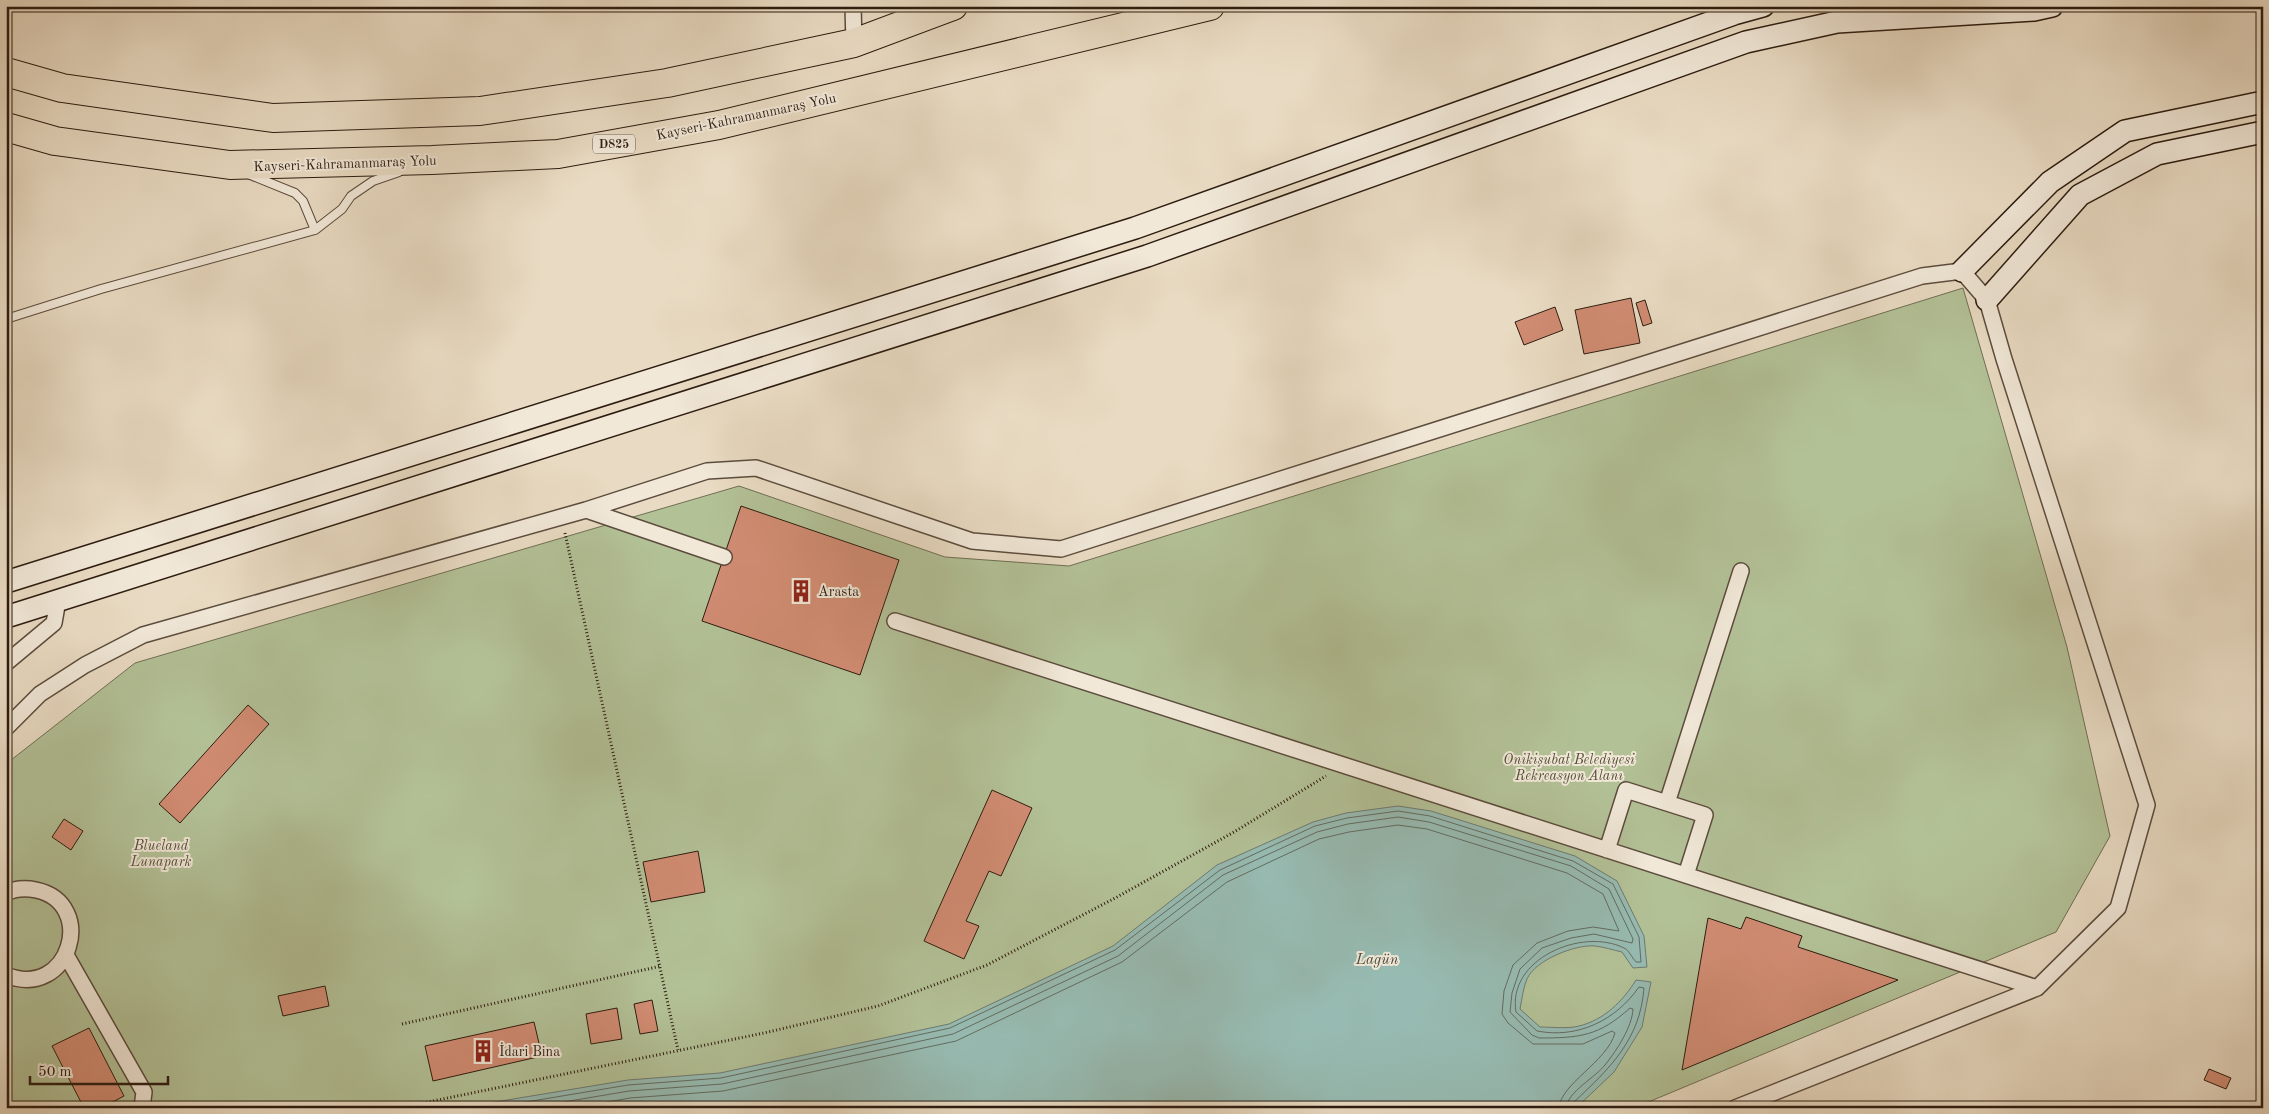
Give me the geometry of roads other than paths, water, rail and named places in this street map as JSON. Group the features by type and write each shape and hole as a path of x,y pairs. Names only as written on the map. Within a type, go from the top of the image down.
{"highway":[{"path":"6,72 62,88 273,118 480,111 667,83 854,43 953,6"},
{"name":"Kayseri-Kahramanmaraş Yolu","path":"6,127 56,141 230,165 432,160 558,154 720,125 1210,6"}],"street":[{"path":"853,6 854,43"},
{"path":"6,582 1135,228 1734,14 1763,6"},
{"path":"6,616 1147,256 1746,42 1837,22 2034,10 2052,6"},
{"path":"6,728 40,694 85,665 144,635 562,517 707,472 756,468 972,541 1060,549 1922,276 1962,271 2050,182 2125,131 2263,102"},
{"path":"1987,300 2080,195 2157,154 2263,132"},
{"path":"1735,1108 2037,988 2118,908 2147,805 1987,300 1962,271"},
{"path":"586,510 724,557"},
{"path":"1666,803 1741,571"},
{"path":"6,663 54,623 58,600"},
{"path":"895,621 2037,988"},
{"path":"1607,850 1626,790 1705,815 1686,875"},
{"path":"6,893 27,888 42,891 56,899 65,911 71,926 71,941 66,955 57,967 44,976 30,979 6,975"},
{"path":"66,955 144,1092 142,1108"}],"lane":[{"path":"6,319 101,289 315,230 342,209 351,196 373,181 432,160"},
{"path":"230,165 296,193 303,201 315,230"}],"water":[{"name":"Lagün","path":"1398,806 1431,811 1575,856 1617,881 1644,936 1647,967 1633,968 1622,952 1595,946 1577,948 1547,960 1531,972 1524,986 1522,997 1520,1009 1540,1027 1575,1027 1597,1019 1612,1009 1636,980 1651,982 1642,1027 1614,1072 1576,1108 474,1108 483,1104 628,1080 720,1073 949,1024 1113,946 1217,865 1313,822 1346,813"}],"place":[{"name":"Arasta","path":"801,591"},
{"name":"İdari Bina","path":"483,1051"}],"park label":[{"name":"Onikişubat Belediyesi Rekreasyon Alanı","path":"1569,768"},
{"name":"Blueland Lunapark","path":"161,854"}]}
